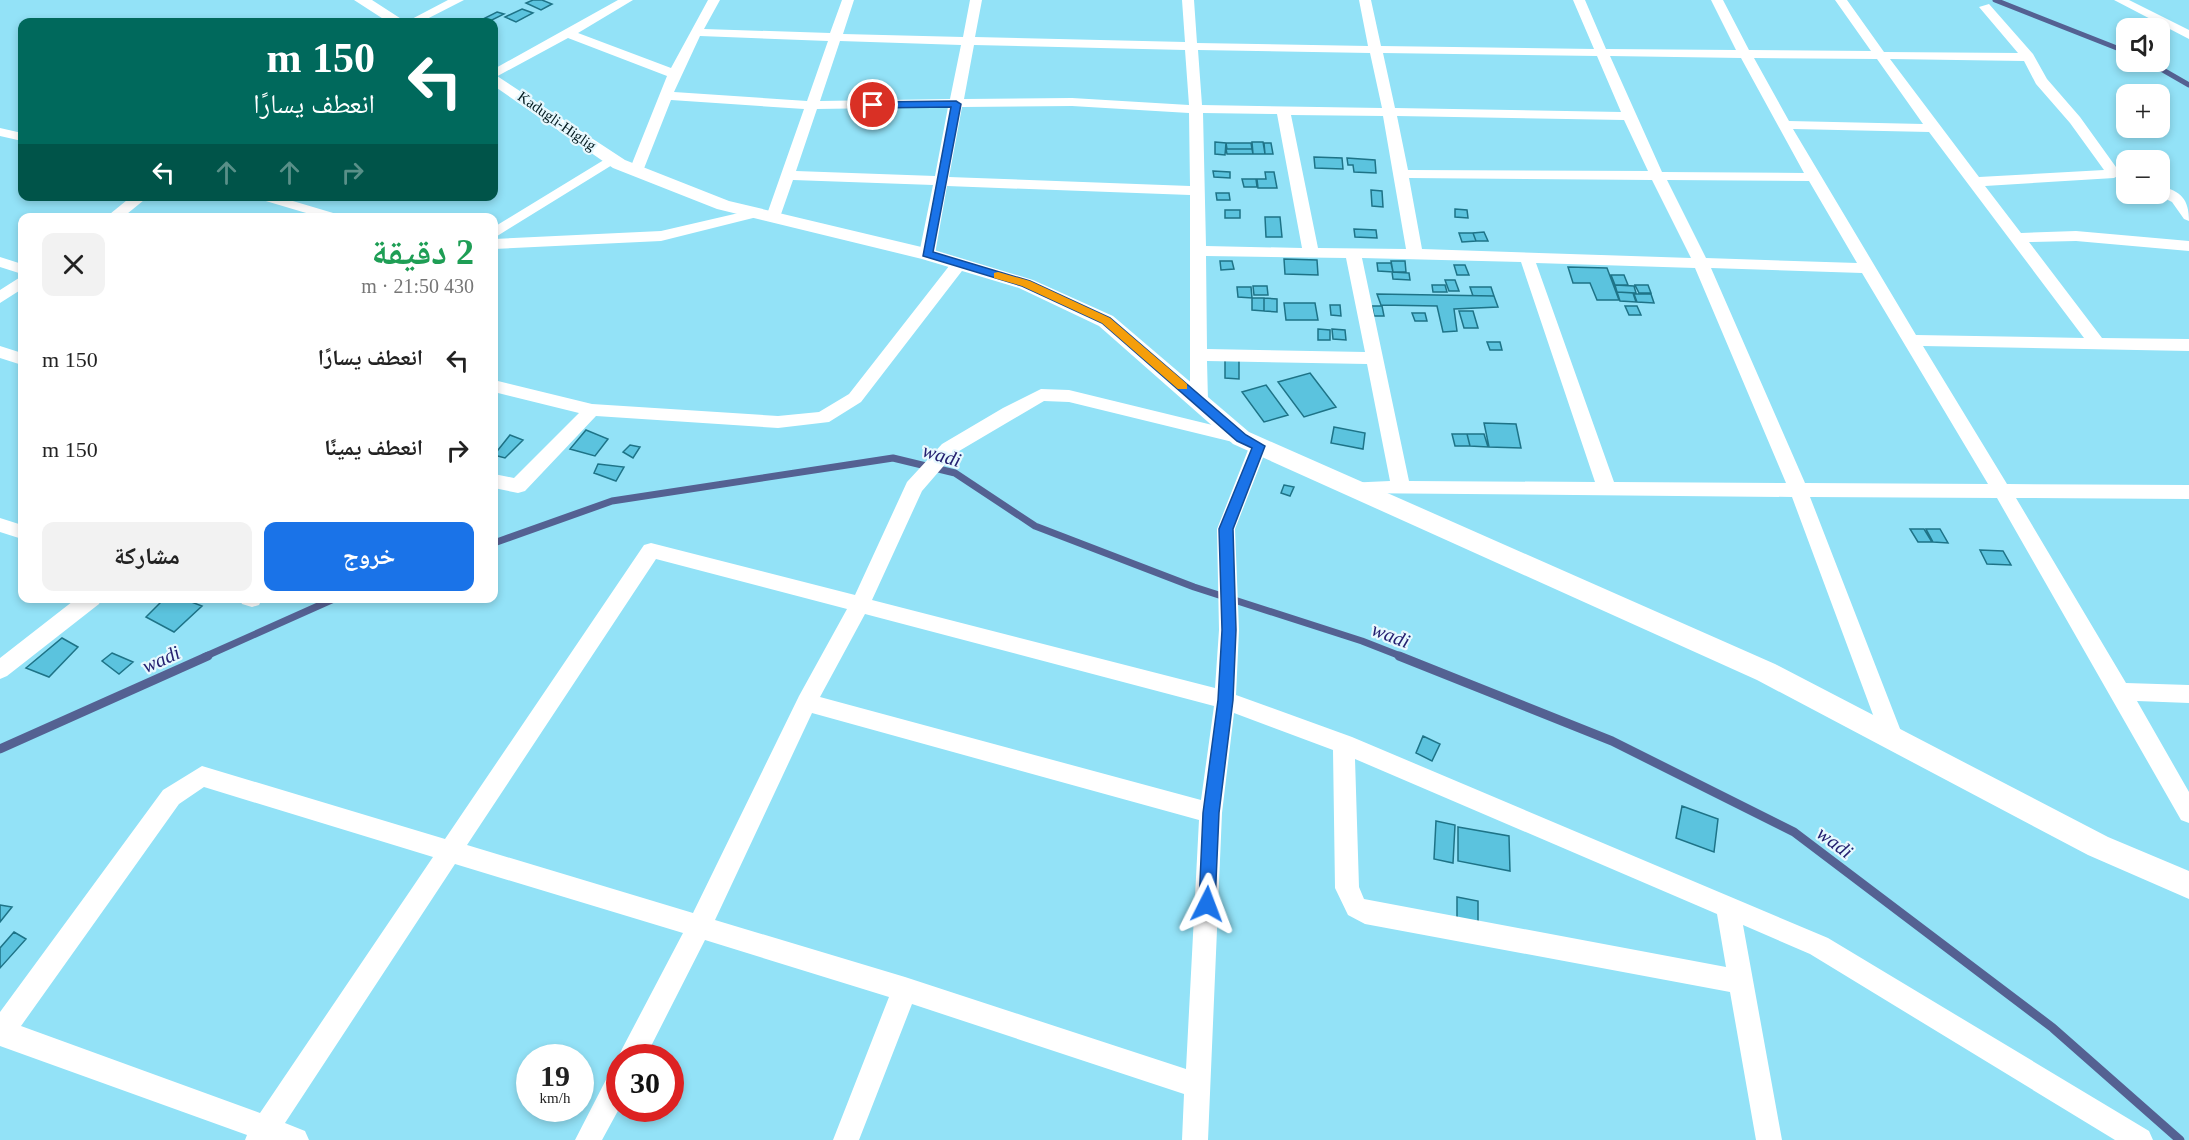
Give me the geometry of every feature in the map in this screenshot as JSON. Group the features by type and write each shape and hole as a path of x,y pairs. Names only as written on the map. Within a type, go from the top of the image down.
{"street":[{"path":"361,0 391,18"},
{"path":"420,18 458,0"},
{"path":"498,72 627,0"},
{"path":"498,231 622,165 666,96 714,0"},
{"path":"498,244 661,236 764,215 788,175 848,0"},
{"path":"927,254 976,0"},
{"path":"1188,0 1196,109 1199,401"},
{"path":"1365,0 1390,114 1415,254"},
{"path":"1579,0 1629,116 1701,263 1798,489 1893,739"},
{"path":"1717,0 1745,55 1866,268 2121,692 2189,813"},
{"path":"1841,0 1933,128 2097,343"},
{"path":"2120,0 2189,35"},
{"path":"1974,182 2114,174 2075,120 2041,81 2028,57 1985,7"},
{"path":"696,32 968,41 1745,55 2028,57"},
{"path":"567,33 675,74"},
{"name":"Kadugli-Higlig","path":"498,82 622,165 723,205 927,254 1026,284 1106,321 1250,442 1766,672 2098,846 2189,885"},
{"path":"666,96 812,105 1072,102 1196,109 1390,114 1629,116"},
{"path":"1282,111 1311,253"},
{"path":"1785,125 1933,128"},
{"path":"0,131 18,130"},
{"path":"0,131 18,137"},
{"path":"2106,164 2116,169"},
{"path":"1401,174 1814,177"},
{"path":"788,175 1198,191"},
{"path":"2170,195 2177,199 2189,216"},
{"path":"119,213 135,201"},
{"path":"276,201 323,213"},
{"path":"2017,238 2076,236 2189,246"},
{"path":"1198,251 1415,254 1866,268"},
{"path":"1353,254 1401,488"},
{"path":"1527,258 1607,489"},
{"path":"0,262 18,267"},
{"path":"498,387 592,410 778,422 823,418 855,398 959,264"},
{"path":"0,297 18,284"},
{"path":"1910,340 2189,345"},
{"path":"0,352 18,358"},
{"path":"1199,355 1374,358"},
{"path":"638,1044 699,927 806,702 861,603 914,487 948,449 1041,395 1069,396 1250,442 1226,529 1229,630 1225,700 1211,813 1195,1140"},
{"path":"498,482 518,486 592,410"},
{"path":"1353,488 2001,490 2186,497"},
{"path":"0,525 18,531"},
{"path":"262,1134 651,550 861,603 1225,700 1344,744 1819,946 2140,1140"},
{"path":"0,670 86,603"},
{"path":"2121,692 2189,694"},
{"path":"806,702 1211,813"},
{"path":"1344,744 1347,888 1356,907 1365,912 1741,982"},
{"path":"296,1140 262,1134 0,1032 171,797 202,776 905,989 1199,1086"},
{"path":"1728,909 1769,1140"},
{"path":"846,1140 905,989"},
{"path":"588,1140 606,1106"}],"building":[{"path":"542,0 552,4 541,10 526,3"},
{"path":"522,9 533,13 516,22 505,17"},
{"path":"497,12 504,14 496,18 485,18"},
{"path":"1215,142 1226,143 1225,155 1215,154"},
{"path":"1252,142 1263,142 1265,154 1253,154"},
{"path":"1226,143 1251,143 1252,149 1227,149"},
{"path":"1264,143 1271,143 1273,154 1265,154"},
{"path":"1226,149 1252,149 1253,154 1227,154"},
{"path":"1314,157 1342,158 1343,169 1315,168"},
{"path":"1347,158 1375,160 1376,173 1354,172 1353,165 1348,165"},
{"path":"1213,171 1230,172 1230,178 1214,177"},
{"path":"1265,172 1274,172 1277,188 1258,188 1257,179 1266,179"},
{"path":"1242,179 1256,179 1257,187 1244,187"},
{"path":"1371,190 1382,191 1383,207 1372,206"},
{"path":"1216,193 1229,193 1230,200 1217,200"},
{"path":"1455,209 1467,210 1468,218 1455,217"},
{"path":"1225,210 1240,210 1240,218 1225,218"},
{"path":"1265,217 1280,217 1282,237 1266,237"},
{"path":"1354,229 1376,230 1377,238 1355,237"},
{"path":"1484,232 1488,241 1476,241 1473,233"},
{"path":"1459,233 1473,233 1476,241 1462,242"},
{"path":"1284,259 1317,260 1318,275 1285,274"},
{"path":"1220,261 1232,261 1234,269 1221,270"},
{"path":"1391,261 1405,261 1406,272 1393,272"},
{"path":"1377,263 1391,263 1393,272 1378,271"},
{"path":"1454,265 1465,265 1469,275 1457,275"},
{"path":"1568,267 1607,268 1619,300 1597,300 1590,283 1573,283"},
{"path":"1392,272 1409,273 1410,280 1393,279"},
{"path":"1611,275 1624,275 1628,285 1615,285"},
{"path":"1445,280 1455,280 1459,291 1449,291"},
{"path":"1432,285 1445,285 1447,292 1433,292"},
{"path":"1615,285 1634,286 1636,293 1617,292"},
{"path":"1635,285 1648,285 1651,293 1639,293"},
{"path":"1253,286 1267,286 1268,295 1254,295"},
{"path":"1237,287 1251,287 1252,298 1238,297"},
{"path":"1470,287 1491,287 1494,296 1473,296"},
{"path":"1617,292 1633,293 1636,302 1620,301"},
{"path":"1377,294 1494,296 1498,307 1454,309 1457,331 1443,332 1437,306 1381,305"},
{"path":"1634,294 1651,294 1654,303 1637,302"},
{"path":"1252,298 1264,298 1264,311 1252,310"},
{"path":"1264,298 1277,299 1277,312 1264,311"},
{"path":"1284,303 1315,303 1318,320 1286,320"},
{"path":"1330,305 1340,305 1341,316 1331,315"},
{"path":"1372,306 1382,306 1384,316 1374,316"},
{"path":"1625,306 1637,306 1641,315 1629,315"},
{"path":"1459,311 1473,311 1478,328 1464,328"},
{"path":"1412,313 1425,313 1427,321 1415,321"},
{"path":"1318,329 1330,330 1330,340 1318,340"},
{"path":"1332,329 1345,330 1346,340 1333,339"},
{"path":"1487,342 1500,342 1502,350 1490,350"},
{"path":"1225,359 1239,360 1239,379 1225,378"},
{"path":"1310,373 1336,407 1304,417 1278,382"},
{"path":"1266,385 1288,415 1264,422 1242,392"},
{"path":"1484,423 1516,424 1521,448 1489,447"},
{"path":"1334,427 1365,433 1363,449 1331,443"},
{"path":"586,430 608,439 595,456 570,449"},
{"path":"1452,434 1467,434 1470,446 1455,446"},
{"path":"1467,434 1484,434 1488,447 1470,446"},
{"path":"510,435 523,440 505,458 498,456 498,450"},
{"path":"630,445 640,447 633,458 623,452"},
{"path":"598,464 624,467 616,481 594,473"},
{"path":"1284,485 1294,487 1290,496 1281,493"},
{"path":"1910,529 1924,529 1932,542 1918,542"},
{"path":"1926,529 1940,529 1948,543 1933,542"},
{"path":"1980,550 2003,551 2011,565 1987,564"},
{"path":"160,603 194,603 202,606 174,632 146,617"},
{"path":"62,638 78,647 49,677 26,668"},
{"path":"112,653 133,662 119,674 102,661"},
{"path":"1423,736 1440,744 1432,761 1416,753"},
{"path":"1682,806 1718,819 1714,852 1676,838"},
{"path":"1436,821 1455,825 1453,863 1434,859"},
{"path":"1458,827 1509,836 1510,871 1458,861"},
{"path":"1457,897 1478,901 1478,924 1457,920"},
{"path":"0,905 12,907 0,922"},
{"path":"14,932 26,939 0,968 0,948"}],"waterway":[{"name":"wadi","path":"1995,0 2116,48"},
{"name":"wadi","path":"2166,72 2189,85"},
{"name":"wadi","path":"498,542 612,501 893,458 955,473 1035,526 1194,587 1362,641 1403,657"},
{"name":"wadi","path":"204,657 325,603"},
{"name":"wadi","path":"0,749 208,656"},
{"name":"wadi","path":"1399,656 1612,741 1794,832 2053,1028 2180,1140"}],"slow traffic":[{"path":"998,275 1026,284 1106,321 1182,387"}],"route":[{"path":"873,105 956,104 927,254 1026,284 1106,321 1241,438 1259,446 1226,529 1229,630 1225,700 1211,813 1207,904"}]}
